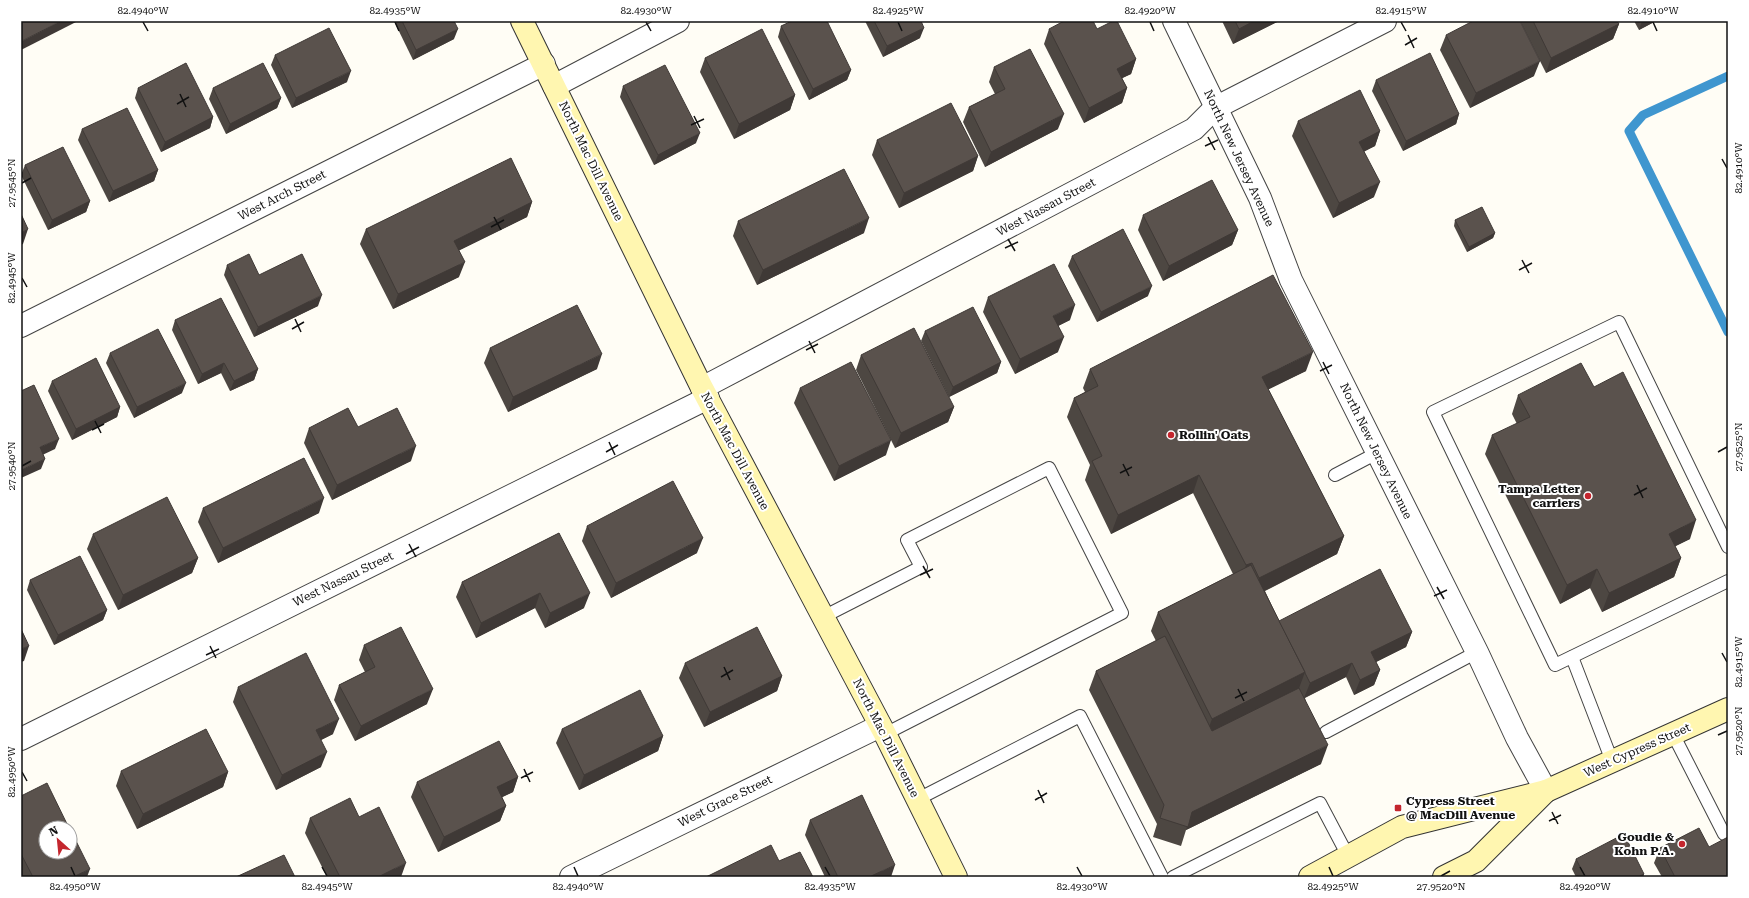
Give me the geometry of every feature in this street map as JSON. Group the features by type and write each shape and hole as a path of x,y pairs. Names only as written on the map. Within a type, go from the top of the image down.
{"street":[{"name":"North Mac Dill Avenue","path":"522,21 705,393 883,730 956,877"},
{"path":"554,86 678,21"},
{"name":"North New Jersey Avenue","path":"1174,21 1260,198 1292,280 1517,738 1546,791"},
{"name":"West Nassau Street","path":"21,739 705,393 1194,129 1215,108 1385,21"},
{"name":"West Arch Street","path":"21,326 544,64"},
{"name":"West Cypress Street","path":"1310,877 1402,827 1546,791 1728,709"},
{"name":"West Grace Street","path":"571,877 883,730"},
{"name":"West Cypress Street","path":"1444,877 1476,861 1546,791"}],"lane":[{"path":"1728,548 1619,322 1433,412 1555,665 1728,581"},
{"path":"1334,475 1377,453"},
{"path":"823,616 921,567 907,540 1048,468 1122,613 883,730"},
{"path":"1326,732 1476,652"},
{"path":"1572,656 1612,761"},
{"path":"918,799 1080,716 1162,877"},
{"path":"1673,734 1724,834"},
{"path":"1173,877 1320,803 1348,856"}],"building":[{"path":"21,21 61,21 22,41"},
{"path":"402,21 454,21 458,29 416,50"},
{"path":"792,21 827,21 851,70 813,89 781,26"},
{"path":"874,21 921,21 924,28 887,46"},
{"path":"1064,21 1093,21 1097,29 1113,21 1117,21 1136,59 1117,69 1127,88 1089,108 1049,29"},
{"path":"1235,21 1254,21 1239,29"},
{"path":"1473,21 1520,21 1540,61 1476,93 1446,35"},
{"path":"1533,21 1617,21 1619,24 1551,58"},
{"path":"329,28 351,71 296,98 275,55"},
{"path":"762,29 795,95 739,124 705,58"},
{"path":"1030,49 1064,114 991,152 969,107 1005,89 994,67"},
{"path":"1430,53 1459,114 1406,141 1376,80"},
{"path":"186,63 213,117 165,142 138,88"},
{"path":"263,63 281,98 230,124 213,88"},
{"path":"665,65 700,133 658,155 623,86"},
{"path":"1360,90 1380,131 1359,142 1380,182 1339,203 1298,121"},
{"path":"951,103 978,156 904,193 877,140"},
{"path":"127,108 158,170 113,191 82,129"},
{"path":"63,147 90,201 52,220 25,165"},
{"path":"511,158 532,202 454,241 465,262 398,294 366,229"},
{"path":"844,169 869,218 763,270 738,221"},
{"path":"1212,180 1238,230 1169,266 1143,215"},
{"path":"1482,207 1495,233 1469,247 1455,220"},
{"path":"21,214 28,229 21,233"},
{"path":"1123,229 1152,286 1101,312 1072,256"},
{"path":"249,254 259,275 302,254 322,295 258,327 227,265"},
{"path":"1054,264 1075,305 1053,316 1064,337 1020,359 988,297"},
{"path":"1273,275 1313,352 1262,377 1344,536 1259,578 1252,563 1246,565 1199,475 1118,515 1092,461 1102,456 1074,398 1098,386 1090,369"},
{"path":"221,298 258,369 234,381 224,363 202,374 175,320"},
{"path":"577,305 602,354 513,397 490,348"},
{"path":"973,307 1001,362 953,387 925,331"},
{"path":"914,328 954,407 901,433 861,355"},
{"path":"158,329 186,383 137,407 110,353"},
{"path":"96,358 120,407 76,429 52,381"},
{"path":"851,362 891,440 839,466 800,388"},
{"name":"Tampa Letter carriers","path":"1581,363 1594,387 1623,372 1696,520 1669,534 1681,558 1609,593 1597,569 1567,585 1492,435 1530,417 1518,395"},
{"path":"34,385 59,439 40,447 45,459 21,470 21,391"},
{"path":"348,408 358,427 397,408 416,446 337,485 309,428"},
{"path":"304,458 324,498 223,548 203,508"},
{"path":"673,481 703,538 616,583 587,526"},
{"path":"167,497 198,558 123,595 93,534"},
{"path":"559,533 590,593 550,613 540,593 481,623 462,582"},
{"path":"80,556 107,610 58,635 30,580"},
{"path":"1251,565 1305,672 1212,719 1158,612"},
{"path":"1380,569 1412,632 1371,652 1380,670 1360,680 1352,663 1310,683 1279,621"},
{"path":"401,627 433,689 361,726 339,685 375,667 364,645"},
{"path":"757,627 782,676 710,712 685,663"},
{"path":"21,629 29,646 21,649"},
{"path":"1165,636 1212,731 1299,688 1328,745 1192,812 1188,827 1160,818 1164,805 1096,671"},
{"path":"306,653 339,719 316,730 327,752 282,775 238,687"},
{"path":"640,690 663,736 584,775 562,729"},
{"path":"206,729 228,772 143,814 121,771"},
{"path":"499,741 518,777 497,787 506,806 444,837 417,782"},
{"path":"47,783 65,820 38,820 38,860 78,860 78,845 90,869 73,877 33,877 21,854 21,796"},
{"path":"862,795 895,865 869,877 838,877 810,820"},
{"path":"350,798 359,817 379,807 406,863 378,877 340,877 310,818"},
{"path":"1699,828 1709,847 1728,837 1728,877 1675,877 1660,848"},
{"path":"1624,834 1644,874 1638,877 1585,877 1576,859"},
{"path":"771,845 779,861 800,852 813,877 706,877"},
{"path":"284,855 295,877 236,877"}],"waterway":[{"path":"1728,76 1643,115 1629,131 1728,332"}],"place":[{"name":"Rollin' Oats","path":"1171,435"},
{"name":"Tampa Letter carriers","path":"1588,496"},
{"name":"Cypress Street @ MacDill Avenue","path":"1398,808"},
{"name":"Goudie & Kohn P.A.","path":"1682,844"}]}
